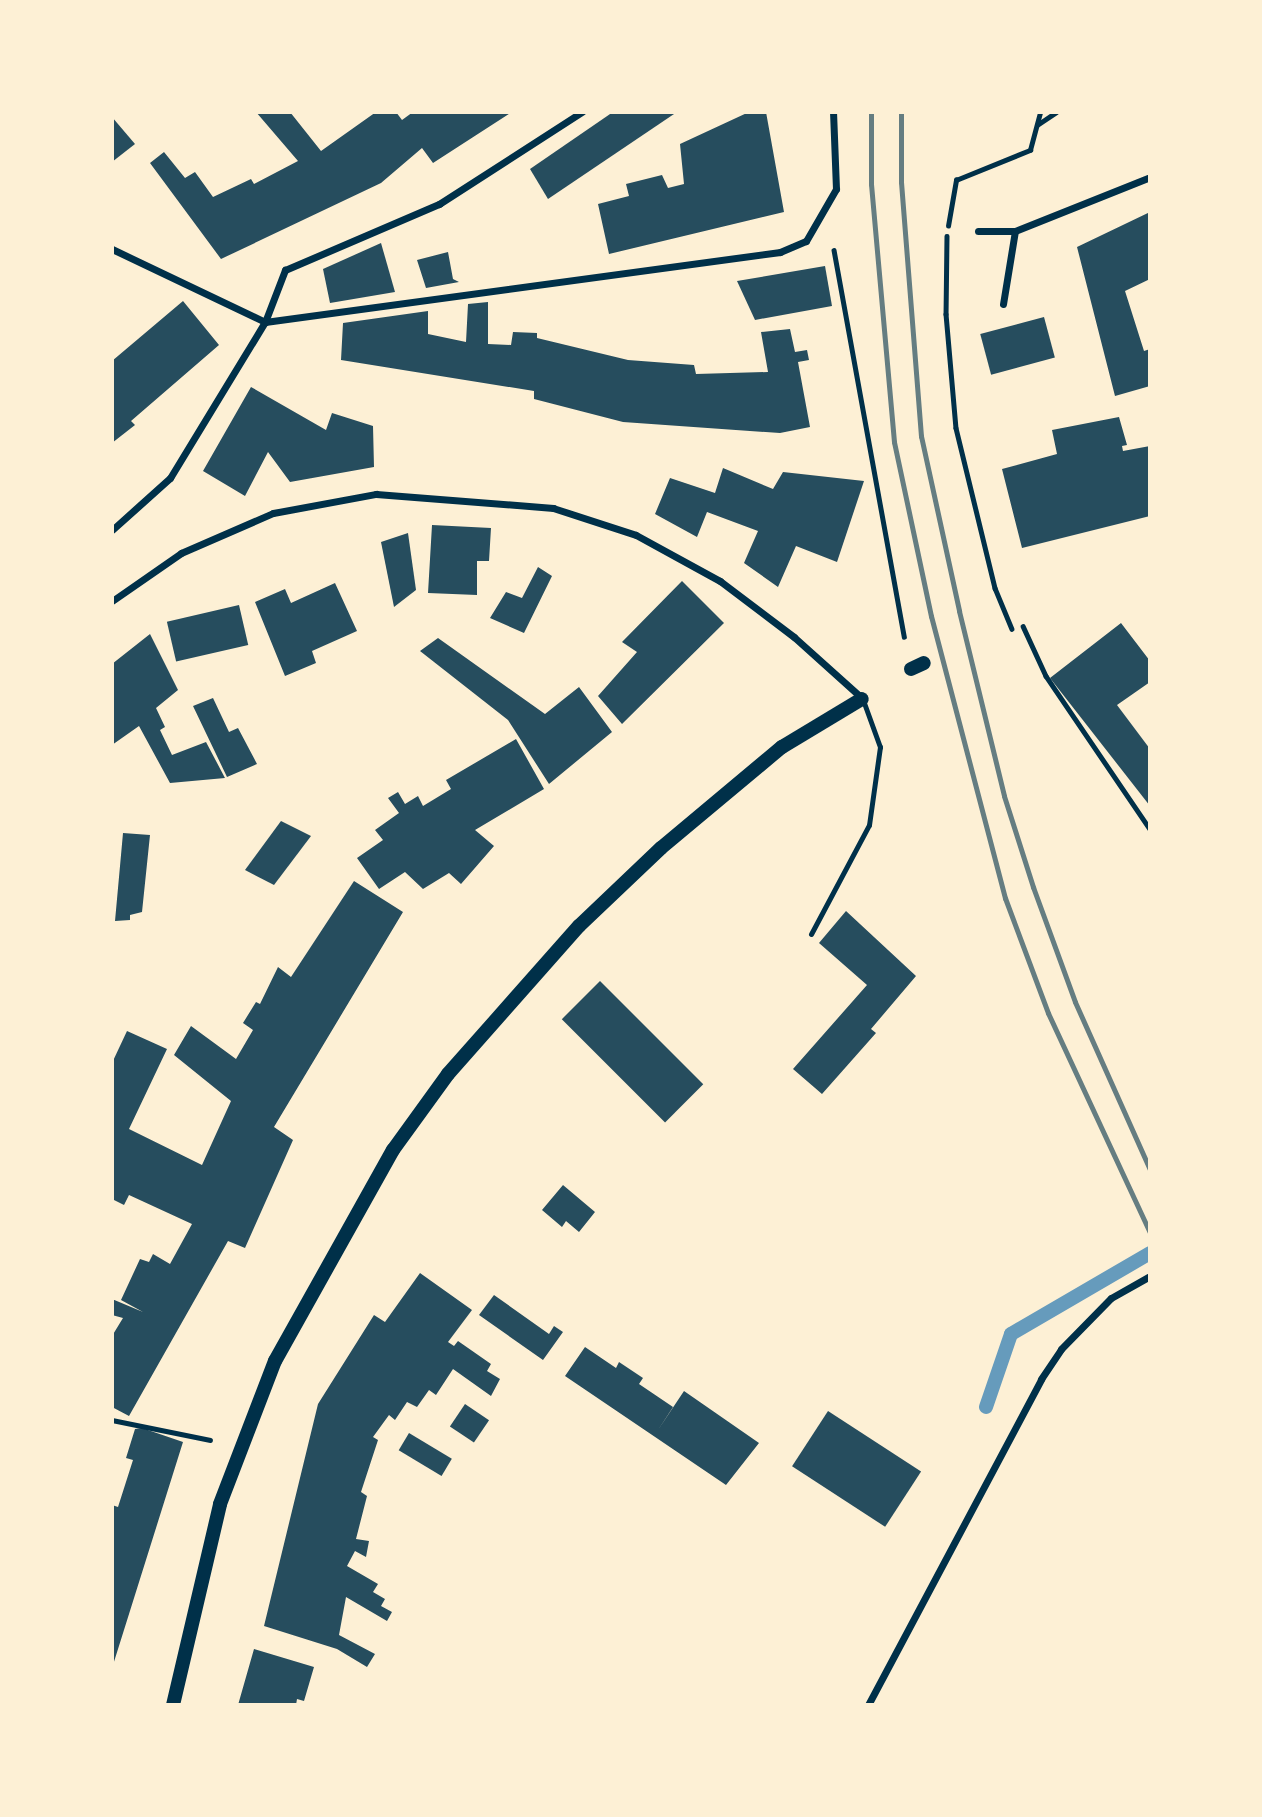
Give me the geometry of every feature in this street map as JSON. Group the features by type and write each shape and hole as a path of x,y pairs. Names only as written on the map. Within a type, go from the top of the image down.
{"main road":[{"path":"173,1705 211,1535 275,1362 314,1287 393,1150 448,1074 579,926 661,848 782,747 862,699"}],"street":[{"path":"112,530 170,478 265,322 285,270 439,204 582,112"},
{"path":"112,248 265,322 780,252 806,242 835,189 833,112"},
{"path":"978,231 1015,231 1150,177"},
{"path":"1003,304 1015,231"},
{"path":"112,601 181,553 273,513 376,494 553,508 636,535 720,581 794,637 862,699"},
{"path":"868,1705 1041,1379 1061,1349 1111,1298 1150,1276"}],"lane":[{"path":"811,934 869,825 880,747 862,699"}],"path":[{"path":"1012,629 995,587 956,428 946,314 947,234 956,180 1030,150 1040,112"},
{"path":"1036,126 1056,112"},
{"path":"822,216 836,256 884,544 918,666"},
{"path":"947,234 978,231"},
{"path":"1023,626 1046,676 1150,829"},
{"path":"112,1420 242,1447"}],"building":[{"path":"256,112 290,112 321,151 376,112 396,112 402,120 413,112 512,112 433,163 422,148 381,183 221,259 150,163 164,152 185,178 195,172 213,197 251,179 254,184 298,161"},
{"path":"613,112 677,112 548,199 530,169"},
{"path":"749,112 766,112 784,212 609,254 598,204 629,196 626,184 662,175 668,188 684,184 680,144"},
{"path":"112,117 135,144 112,162"},
{"path":"1150,212 1150,279 1125,291 1144,351 1150,349 1150,386 1115,396 1077,247"},
{"path":"381,243 395,292 330,303 323,269"},
{"path":"448,252 453,279 459,282 426,288 417,260"},
{"path":"825,266 832,306 755,320 737,281"},
{"path":"183,301 219,345 131,421 135,425 112,443 112,361"},
{"path":"488,302 488,344 511,345 513,332 537,333 537,338 628,360 694,365 696,374 768,372 761,332 790,329 795,352 807,350 809,360 798,362 810,427 780,433 623,422 534,399 534,391 341,360 343,323 428,311 428,334 466,342 468,304"},
{"path":"1044,317 1055,358 991,375 980,334"},
{"path":"251,387 326,430 332,413 373,426 374,467 290,482 268,452 245,496 203,471"},
{"path":"1119,417 1127,445 1122,446 1123,451 1150,446 1150,516 1022,548 1002,469 1057,454 1052,430"},
{"path":"723,468 773,489 783,472 864,481 837,562 796,546 778,587 744,563 758,531 707,512 697,537 655,514 670,478 715,493"},
{"path":"432,525 491,528 489,561 477,561 477,595 428,593"},
{"path":"408,533 416,590 394,607 381,542"},
{"path":"538,567 552,576 524,633 490,618 506,592 522,598"},
{"path":"682,581 724,623 622,724 598,696 637,652 622,642"},
{"path":"335,583 357,631 312,651 316,663 285,676 255,602 285,589 291,603"},
{"path":"239,605 248,645 176,662 167,622"},
{"path":"1121,623 1150,661 1150,682 1117,705 1150,749 1150,806 1050,678"},
{"path":"150,634 178,690 156,708 165,727 160,730 172,755 206,742 225,778 170,783 139,726 112,745 112,664"},
{"path":"438,638 545,714 579,687 612,732 549,784 508,720 420,651"},
{"path":"213,698 229,732 238,728 257,764 227,777 193,706"},
{"path":"516,739 544,789 475,830 494,846 461,884 449,873 423,889 405,872 379,889 357,858 383,840 375,830 399,813 388,798 398,792 405,804 418,796 423,806 451,789 446,780"},
{"path":"281,821 311,836 274,885 245,870"},
{"path":"123,833 150,835 142,912 130,915 130,920 115,921"},
{"path":"354,881 403,912 274,1127 293,1140 245,1248 228,1241 129,1416 112,1407 112,1336 123,1318 112,1315 112,1299 143,1312 121,1300 140,1259 149,1262 153,1254 170,1264 192,1224 129,1195 124,1205 112,1199 112,1063 127,1031 167,1049 129,1129 202,1165 231,1101 174,1055 191,1026 236,1059 253,1030 243,1023 256,1002 260,1004 278,967 291,977"},
{"path":"846,911 916,976 871,1029 876,1033 822,1094 793,1069 867,985 819,943"},
{"path":"600,981 703,1084 665,1122 562,1019"},
{"path":"563,1185 595,1212 579,1232 566,1221 562,1227 542,1210"},
{"path":"420,1273 472,1310 448,1342 454,1346 458,1341 491,1364 487,1371 500,1379 491,1396 453,1369 436,1395 429,1390 417,1407 407,1402 395,1420 389,1415 373,1437 378,1440 361,1492 367,1496 356,1539 369,1541 366,1557 355,1551 347,1566 378,1584 373,1592 385,1599 381,1606 392,1612 387,1621 346,1597 339,1635 375,1654 367,1667 337,1649 264,1626 318,1404 374,1315 385,1322"},
{"path":"494,1295 549,1334 554,1326 563,1332 543,1360 479,1315"},
{"path":"585,1347 616,1368 619,1362 643,1378 639,1384 673,1407 658,1430 684,1391 759,1443 726,1485 565,1376"},
{"path":"465,1404 489,1420 474,1443 450,1426"},
{"path":"828,1411 921,1471 885,1527 792,1466"},
{"path":"142,1428 183,1442 113,1665 112,1505 118,1507 133,1460 126,1458 135,1429"},
{"path":"409,1433 452,1459 442,1476 399,1450"},
{"path":"254,1649 314,1667 304,1701 297,1699 296,1705 238,1705"}],"waterway":[{"path":"986,1407 1011,1334 1150,1253"}],"railway":[{"path":"871,112 871,184 894,442 931,616 1005,898 1048,1013 1150,1233"},
{"path":"901,112 901,182 921,436 959,611 1004,796 1033,887 1075,1002 1150,1170"}]}
